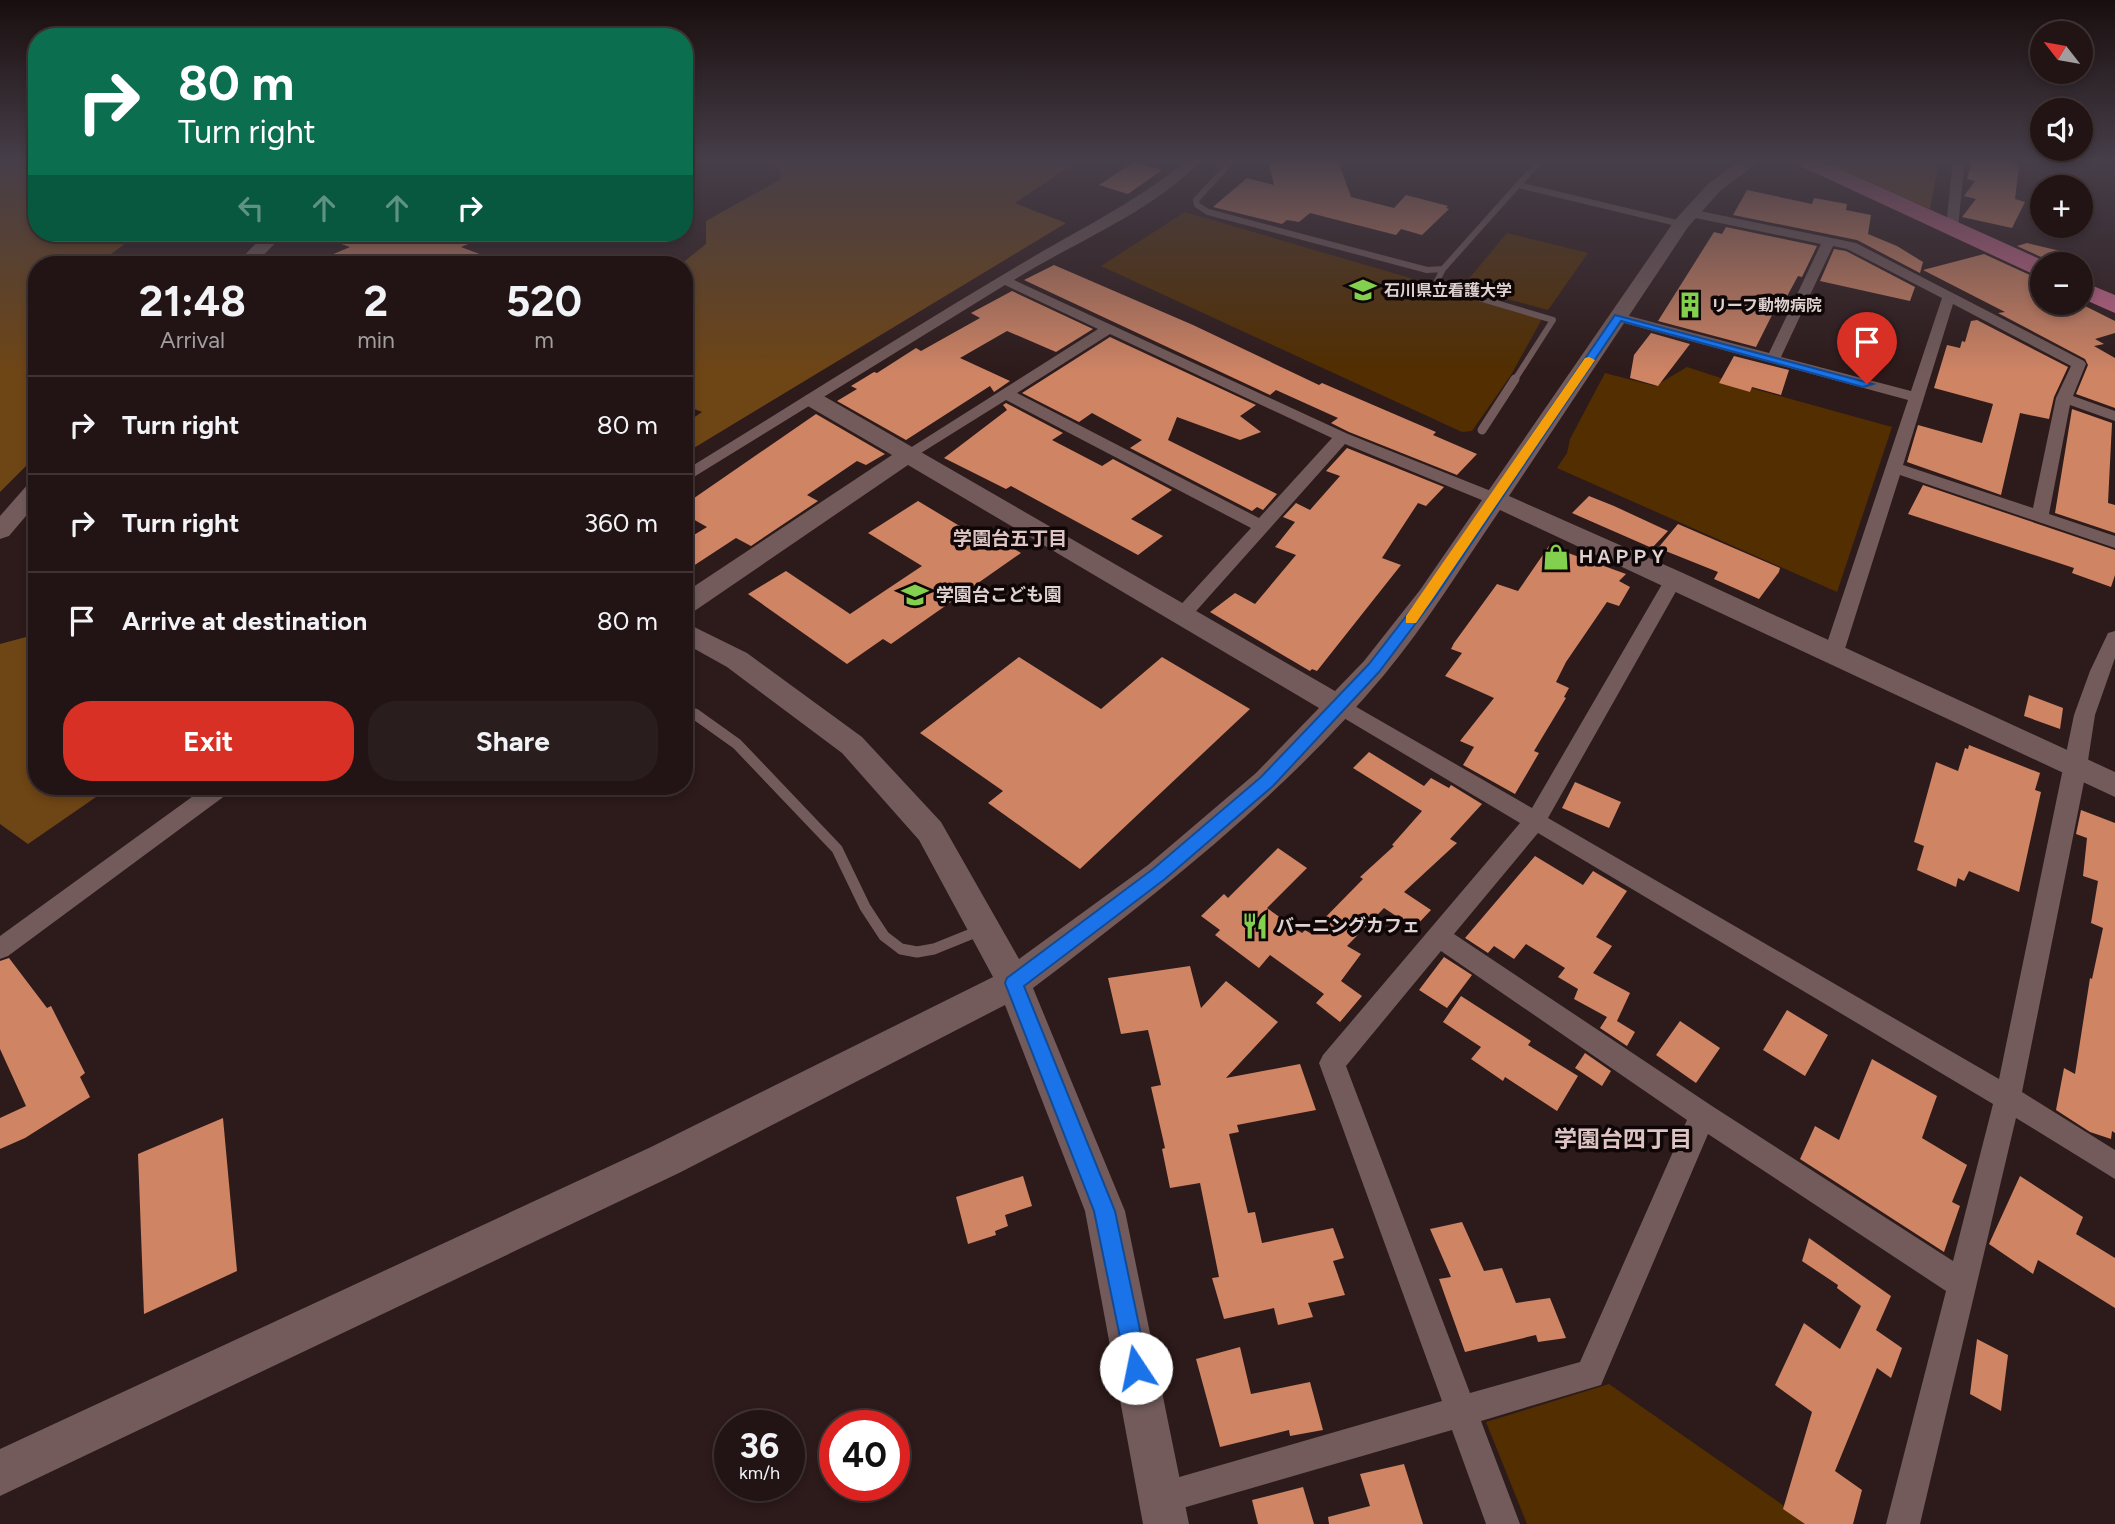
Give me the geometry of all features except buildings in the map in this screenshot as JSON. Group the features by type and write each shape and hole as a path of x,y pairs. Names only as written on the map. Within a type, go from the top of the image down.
{"highway":[{"path":"1961,231 2030,264"},
{"path":"2093,294 2115,305"}],"street":[{"path":"693,473 1004,281 1092,231"},
{"path":"0,1473 664,1160 1014,983 1159,874 1257,790 1374,668 1429,596 1677,231"},
{"path":"1771,231 1852,246 2079,364 2064,398 2040,515"},
{"path":"1773,359 1829,240"},
{"path":"253,256 267,242"},
{"path":"1004,281 1342,437 1495,499 1674,579 2115,785"},
{"path":"1833,655 1949,297"},
{"path":"1618,317 1915,397"},
{"path":"693,600 906,455 1110,328"},
{"path":"1005,393 1261,526"},
{"path":"2064,398 2115,416"},
{"path":"814,400 1536,820 1884,1028 2008,1098 2115,1166"},
{"path":"1182,615 1342,437"},
{"path":"1893,467 2115,542"},
{"path":"0,531 28,498"},
{"path":"1503,1524 1332,1063 1536,820 1674,579"},
{"path":"693,636 737,660 852,745 929,831 1014,983 1105,1211 1164,1511 1460,1409 1590,1374 1703,1115"},
{"path":"1903,1524 2008,1098 2076,767 2080,725 2091,689 2115,638"},
{"path":"0,949 210,795"},
{"path":"1438,936 1703,1115 1962,1284"}],"lane":[{"path":"1280,231 1427,270 1443,269"},
{"path":"1477,231 1443,269 1435,285 1553,320 1482,430"},
{"path":"695,714 737,744 837,849 865,907 884,936 901,949 917,952 934,949 984,929"}],"shaded area":[{"path":"0,231 28,231 28,242 127,242 109,256 28,256 28,464 0,492"},
{"path":"706,231 1053,231 693,449 693,418 702,412 693,408 691,256 706,244"},
{"path":"1155,231 1250,231 1543,317 1511,375 1472,431 1462,432 1101,266"},
{"path":"1507,233 1588,253 1548,310 1462,287"},
{"path":"1687,367 1758,390 1892,427 1837,592 1557,468 1567,453 1570,439 1605,373 1655,386"},
{"path":"28,636 28,795 99,795 28,844 0,824 0,644"},
{"path":"1609,1384 1810,1524 1527,1524 1486,1422"}],"slow traffic":[{"path":"1411,619 1589,360"}],"place":[{"name":"石川県立看護大学","path":"1363,290"},
{"name":"リーフ動物病院","path":"1690,305"},
{"name":"ＨＡＰＰＹ","path":"1556,557"},
{"name":"学園台こども園","path":"915,595"},
{"name":"バーニングカフェ","path":"1255,926"}],"district":[{"name":"学園台五丁目","path":"1010,538"},
{"name":"学園台四丁目","path":"1623,1139"}],"route":[{"path":"1136,1368 1105,1211 1014,983 1159,874 1267,781 1374,668 1429,596 1618,317 1867,384"}]}
